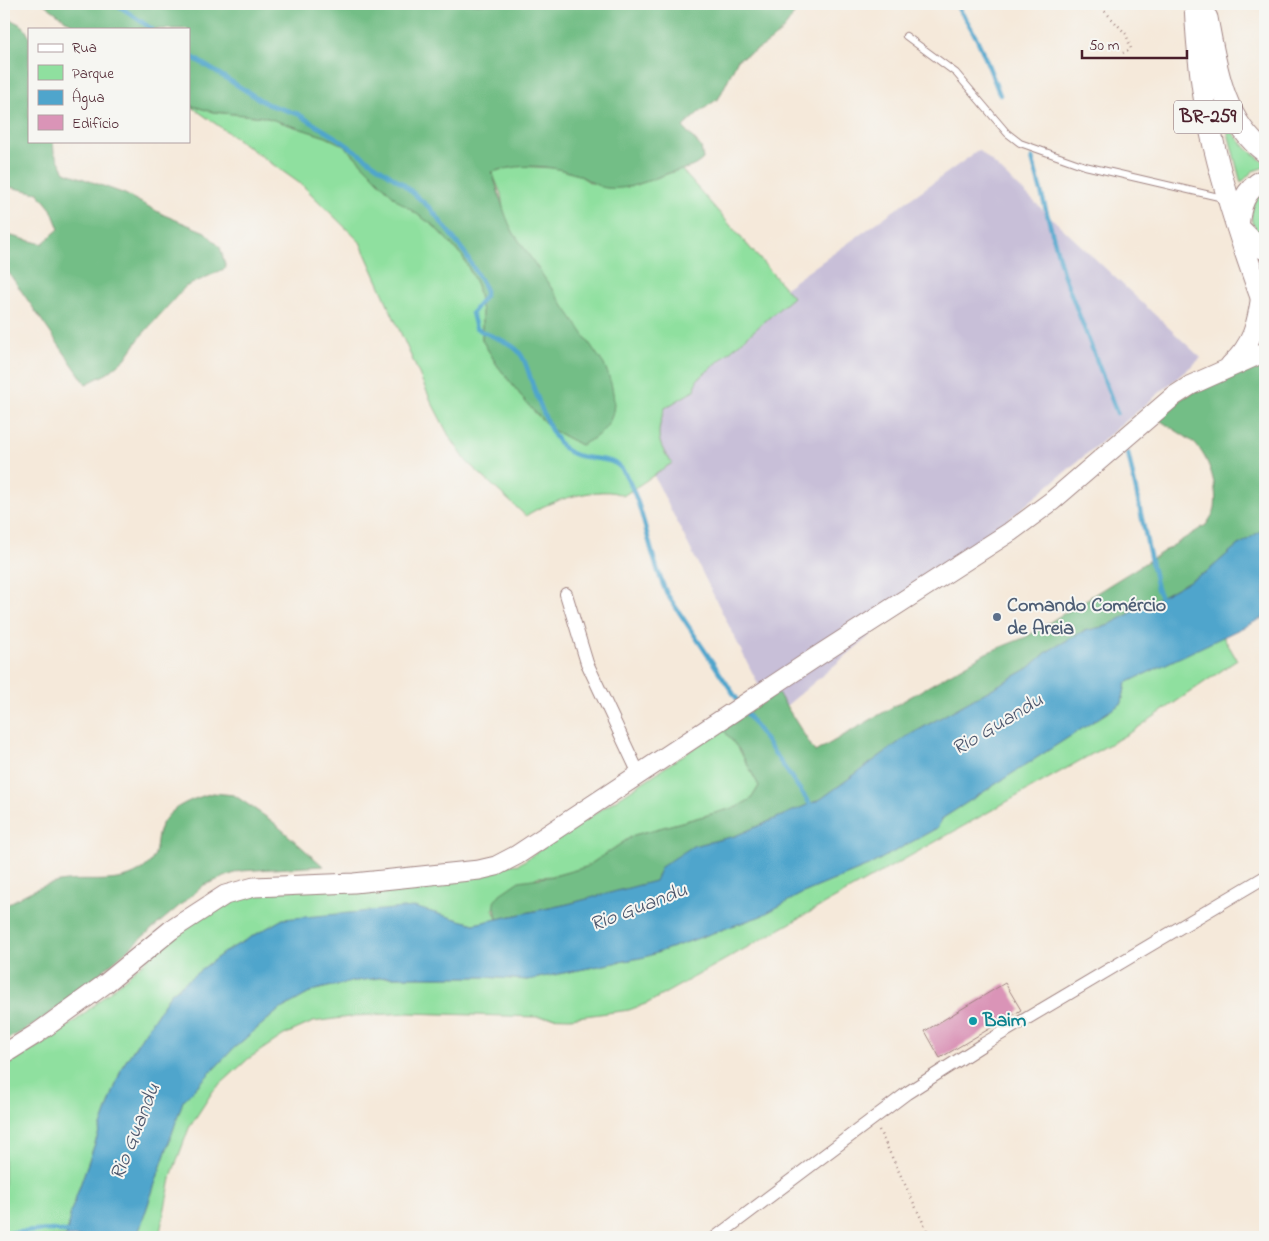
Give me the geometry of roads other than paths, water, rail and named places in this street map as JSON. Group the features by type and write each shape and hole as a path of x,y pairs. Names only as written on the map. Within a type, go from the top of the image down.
{"highway":[{"name":"BR-259","path":"1195,4 1198,53 1210,131 1228,199 1263,301"},
{"name":"BR-259","path":"1205,4 1216,69 1225,96 1233,115 1265,152"},
{"path":"1265,179 1253,186 1241,203 1238,227 1252,241 1265,249"}],"main road":[{"path":"1221,373 1238,358 1251,339 1263,301"},
{"path":"4,1054 82,1001 171,930 225,895 254,887 354,883 478,870 496,866 518,856 639,774 743,707 816,656 1010,532 1052,501 1162,405 1191,385 1265,352"}],"street":[{"path":"566,594 587,663 639,774"},
{"path":"716,1237 873,1118 982,1045 1265,877"}],"lane":[{"path":"906,36 956,74 1007,133 1020,143 1085,166 1228,199"}],"water":[{"name":"Rio Guandu","path":"1265,528 1265,617 1126,683 1122,703 943,818 937,828 868,866 803,893 761,916 645,957 528,980 484,977 386,977 350,982 315,990 279,1010 234,1048 183,1101 137,1237 66,1237 71,1211 122,1067 171,993 223,953 283,919 414,907 474,924 568,904 655,881 661,867 693,846 735,836 821,799 906,737 1029,668 1048,651 1084,631 1107,626 1208,571 1233,549"}],"waterway":[{"path":"116,4 151,28"},
{"path":"955,4 975,36 1000,95"},
{"path":"190,56 267,104 298,114 340,140 403,184 431,209 465,253 485,288 485,296 472,313 476,328 512,346 522,356 549,425 563,447 578,456 611,462 624,472 637,501 655,564 667,594 739,702"},
{"path":"1032,158 1063,273 1117,413"},
{"path":"1128,453 1157,589 1162,600"},
{"path":"745,711 812,807"},
{"path":"4,1233 53,1230 72,1233"}],"place":[{"name":"Comando Comércio de Areia","path":"997,617"},
{"name":"Baim","path":"973,1021"}]}
